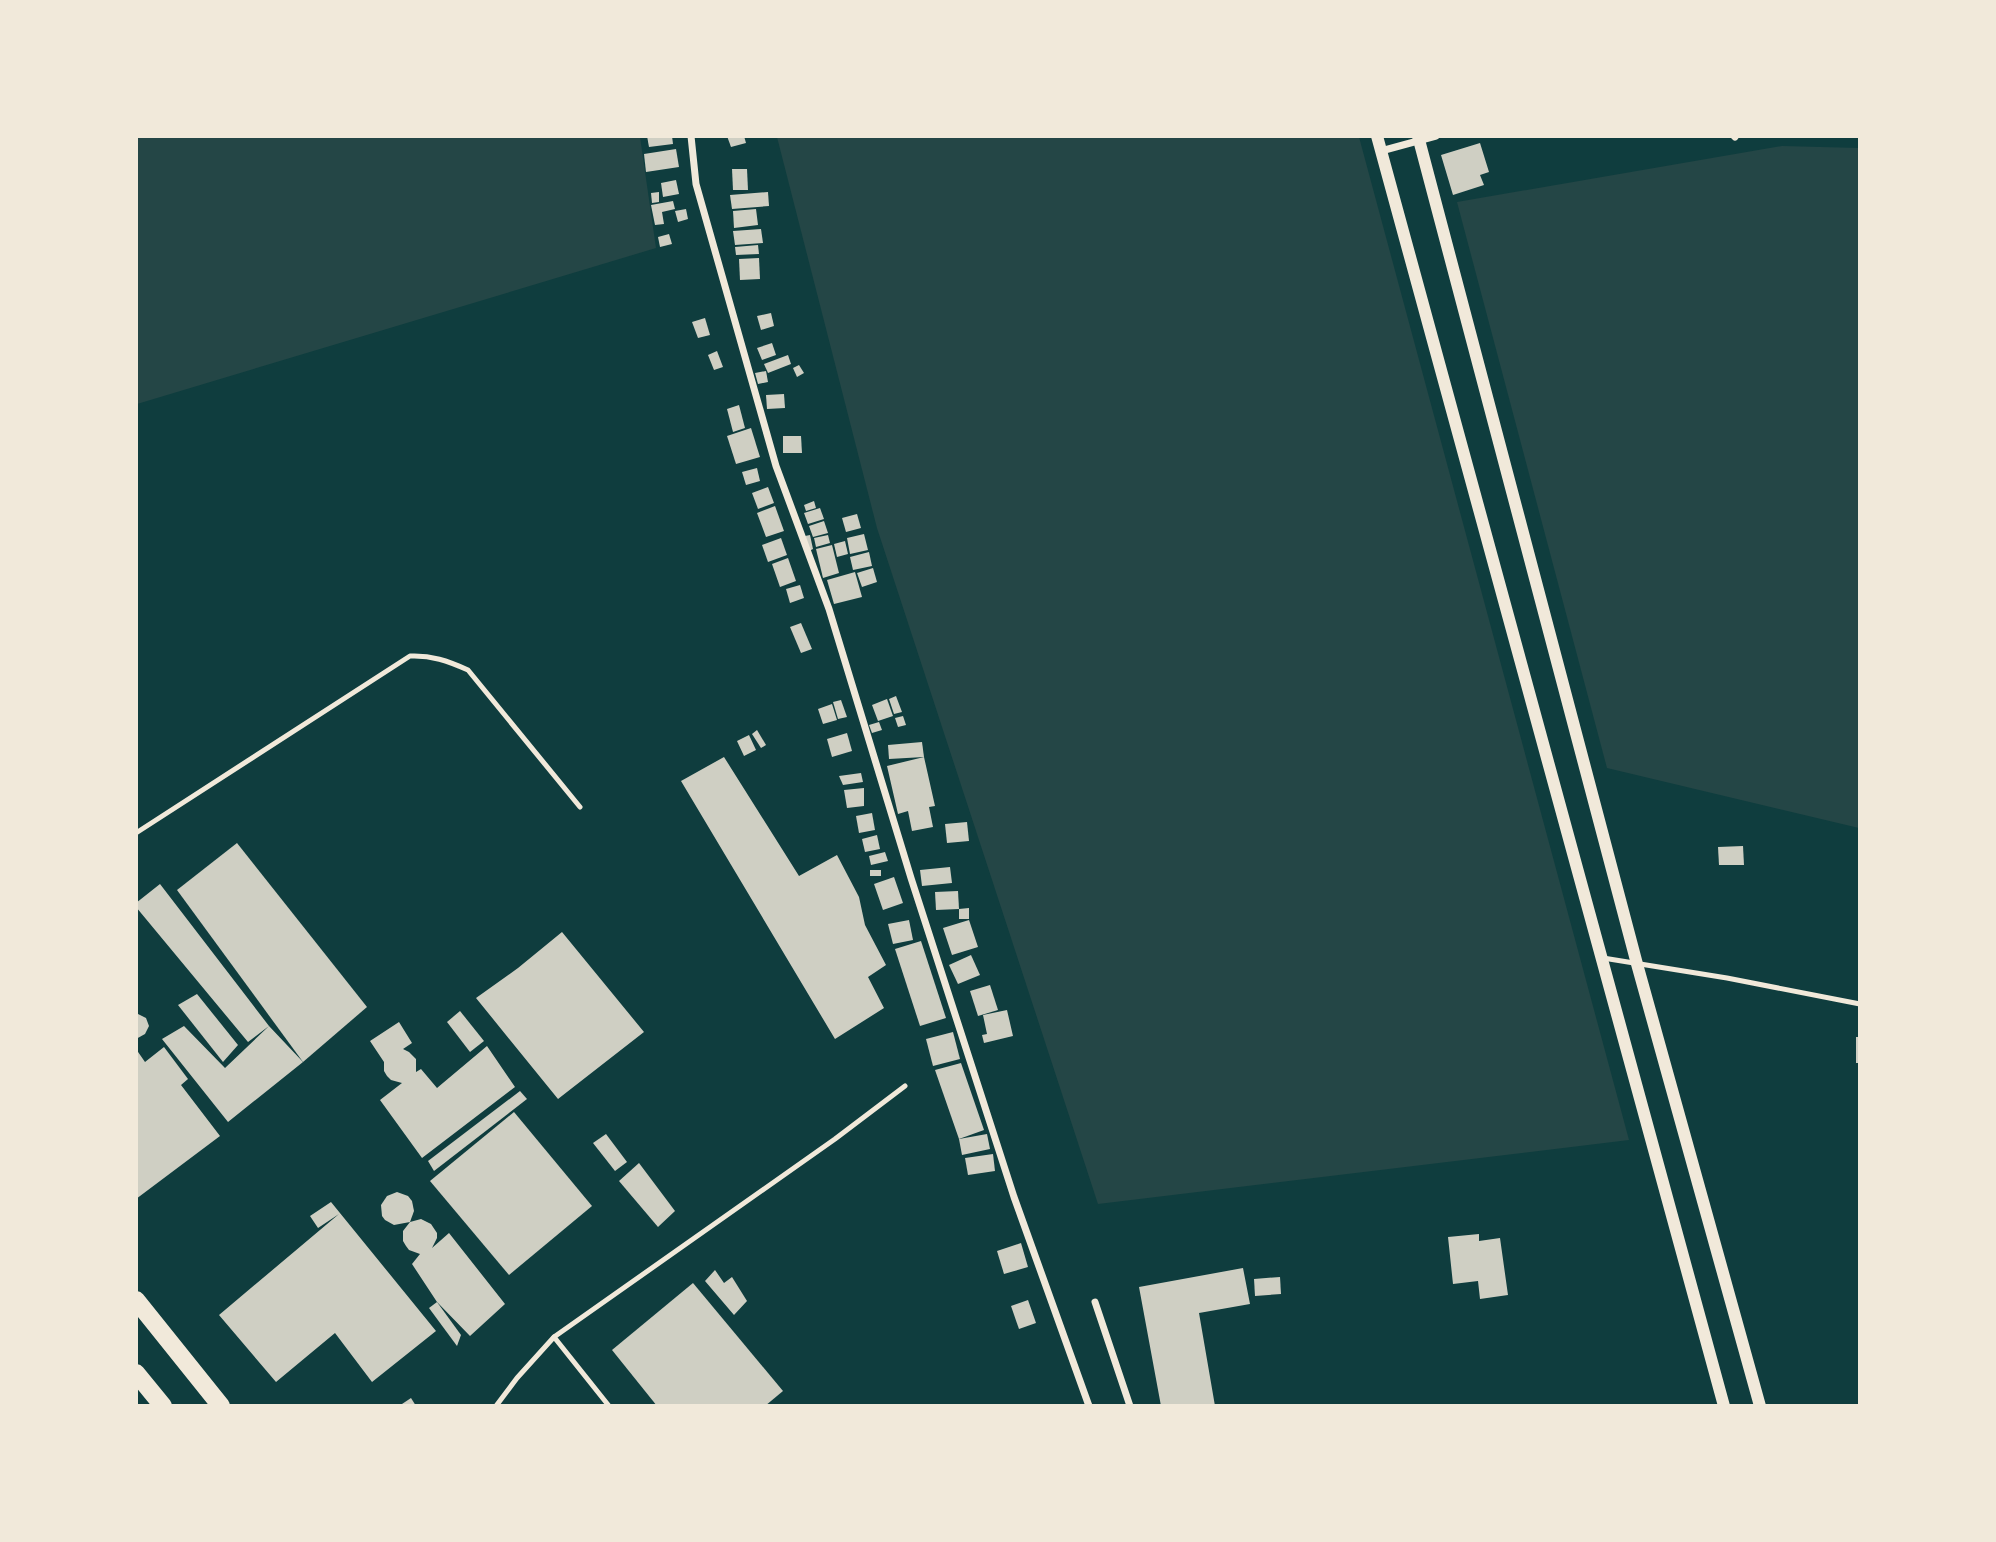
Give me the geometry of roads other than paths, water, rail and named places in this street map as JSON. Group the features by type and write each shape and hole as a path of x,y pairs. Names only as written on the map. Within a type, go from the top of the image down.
{"highway":[{"path":"136,1300 221,1405"},
{"path":"136,1373 163,1405"}],"street":[{"path":"691,136 696,184 776,467 830,609 911,878 1006,1170 1089,1405"},
{"path":"1377,136 1724,1405"},
{"path":"1381,151 1436,136"},
{"path":"1418,139 1637,964 1760,1405"},
{"path":"1095,1303 1130,1405"}],"lane":[{"path":"136,833 410,656 444,659 468,670 580,807"},
{"path":"1603,958 1727,978 1860,1004"},
{"path":"496,1405 554,1337 835,1139 905,1086"},
{"path":"554,1337 609,1405"}]}
